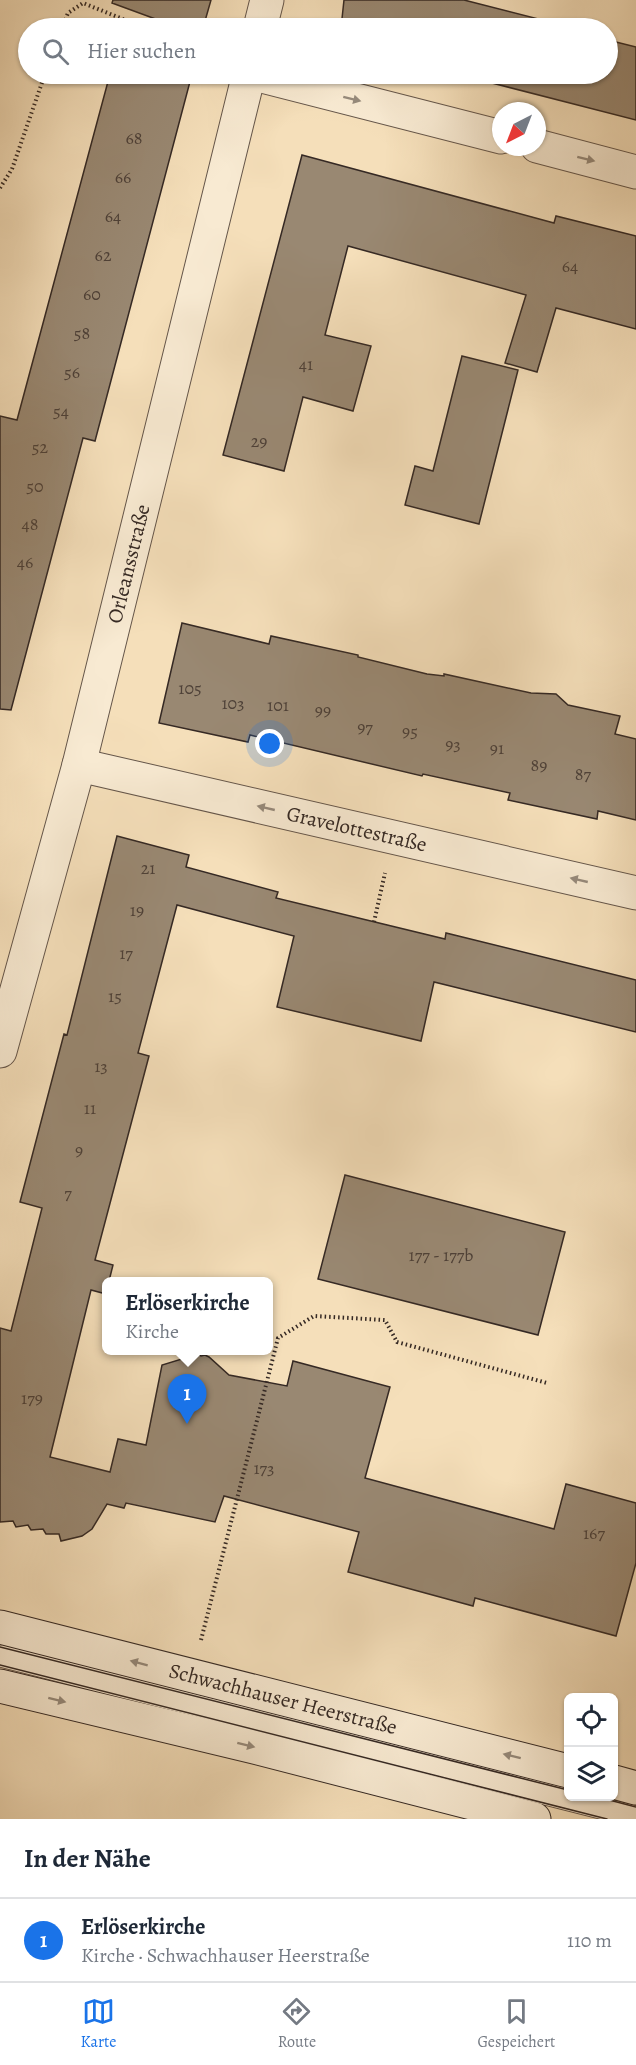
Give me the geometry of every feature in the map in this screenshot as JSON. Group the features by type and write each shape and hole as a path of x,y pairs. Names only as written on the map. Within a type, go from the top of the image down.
{"street":[{"path":"262,18 267,0"},
{"name":"Orleansstraße","path":"0,1051 79,765 247,84"},
{"path":"293,84 492,135"},
{"path":"546,148 636,172"},
{"name":"Gravelottestraße","path":"79,765 636,893"},
{"name":"Schwachhauser Heerstraße","path":"0,1626 191,1677 564,1770"},
{"path":"0,1686 254,1747 534,1819"},
{"path":"618,1783 636,1788"}],"lane":[{"path":"0,1656 636,1817"}],"path":[{"path":"66,18 68,13 83,3 120,18"},
{"path":"0,188 12,169 42,84"},
{"path":"374,922 393,837"},
{"path":"191,1677 278,1338 314,1316 385,1320 397,1342 547,1383"}],"building":[{"path":"113,0 211,0 206,18 153,18 112,3"},
{"path":"344,0 464,0 535,18 342,18"},
{"path":"618,42 636,47 636,120 496,84 618,84"},
{"path":"107,84 189,84 95,441 83,438 11,710 0,709 0,416 17,420"},
{"path":"302,155 554,223 556,216 636,236 636,329 556,308 537,372 505,363 526,295 348,246 325,335 371,346 353,411 303,397 284,471 223,455"},
{"path":"462,356 518,370 479,524 405,505 415,466 433,471"},
{"path":"182,623 269,644 271,636 358,655 358,657 427,674 444,676 444,674 531,693 556,694 568,705 620,716 615,734 636,739 636,820 598,811 597,819 508,800 510,793 423,774 422,776 250,735 248,742 159,723"},
{"path":"117,836 189,855 186,867 278,892 276,898 445,939 446,933 636,980 636,1032 434,982 421,1041 277,1007 294,936 177,905 138,1053 149,1056 95,1260 113,1265 110,1277 102,1277 102,1293 91,1290 50,1457 110,1472 118,1439 146,1445 162,1365 195,1355 209,1357 229,1375 287,1386 293,1361 390,1387 365,1478 554,1529 566,1484 636,1503 636,1563 616,1636 475,1598 473,1606 348,1572 359,1532 224,1496 215,1522 126,1503 124,1508 107,1504 92,1529 82,1536 61,1541 59,1534 46,1534 43,1529 31,1530 28,1525 16,1527 13,1521 0,1522 0,1328 11,1331 42,1208 20,1202 64,1034 67,1035"},
{"path":"345,1175 565,1232 538,1335 318,1279"}],"tram line":[{"path":"0,1647 564,1789"},
{"path":"0,1665 607,1819"},
{"path":"613,1801 636,1807"}],"place":[{"name":"Erlöserkirche","path":"187,1424"}]}
